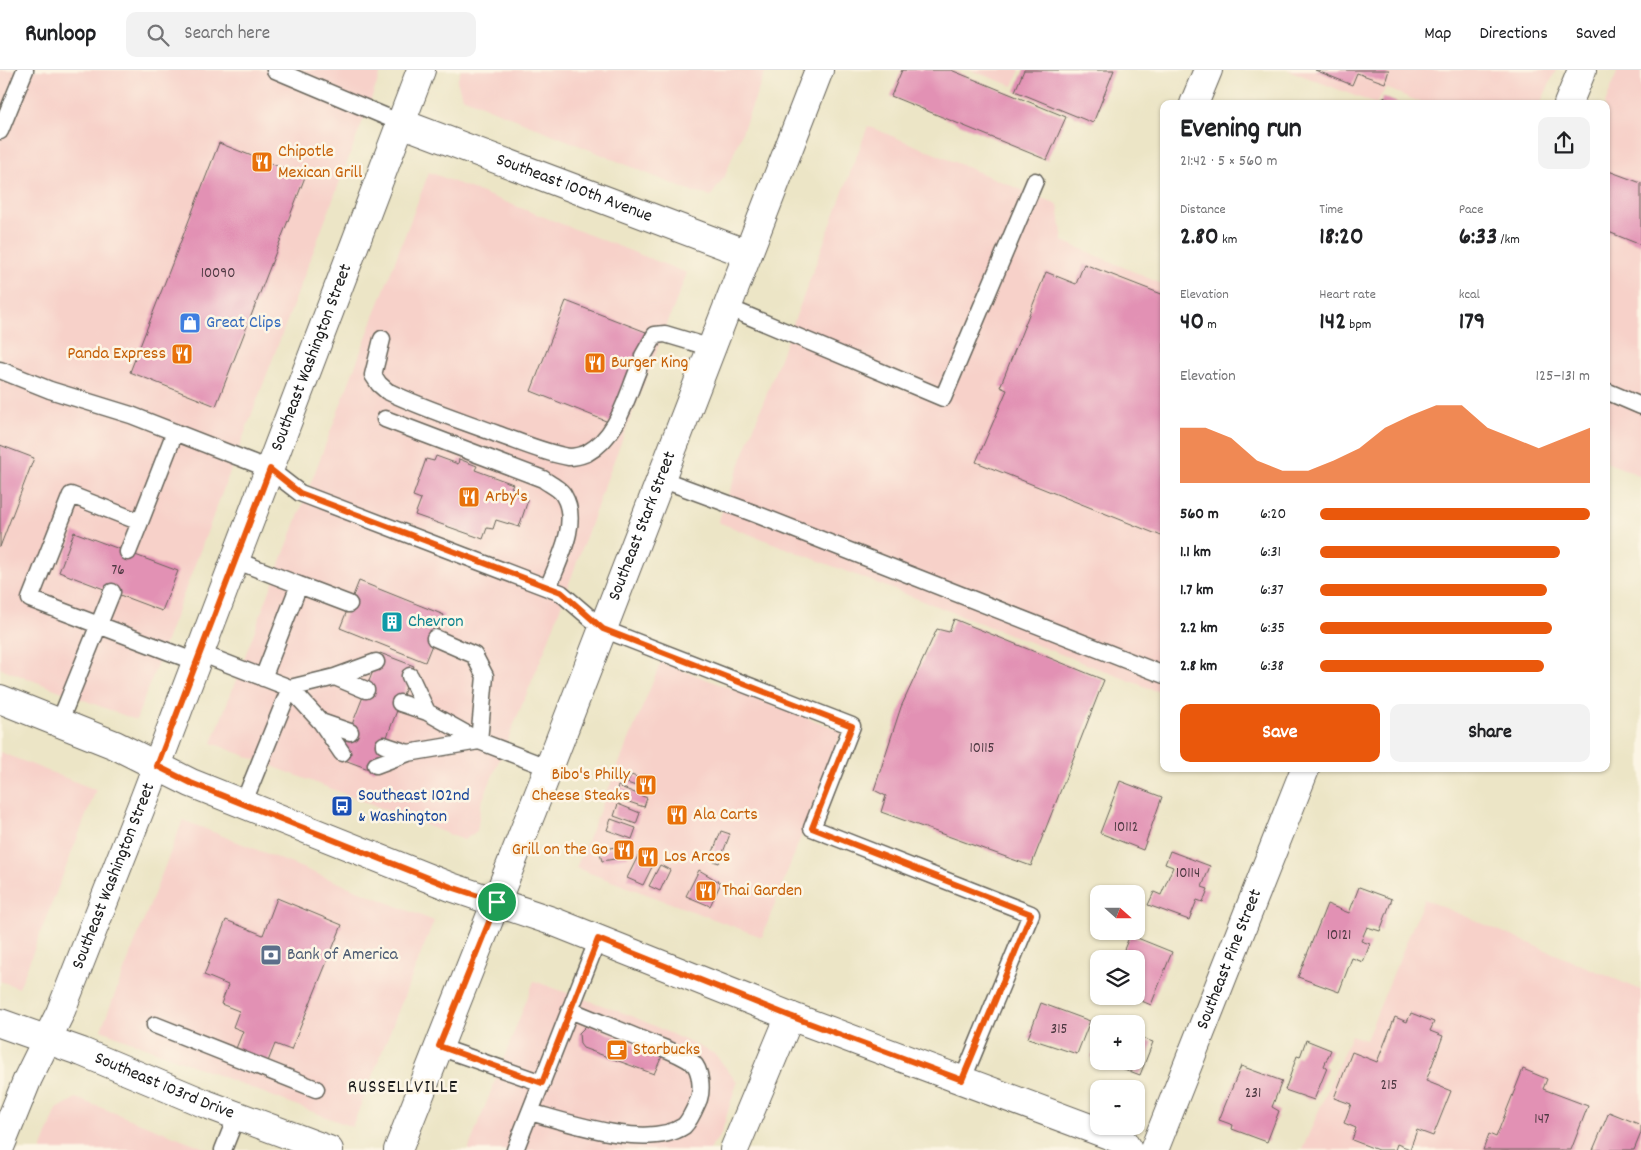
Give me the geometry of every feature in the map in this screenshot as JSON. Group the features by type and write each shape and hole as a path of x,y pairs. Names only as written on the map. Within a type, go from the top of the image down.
{"main road":[{"name":"Southeast Washington Street","path":"0,1147 28,1078 60,1013 157,766 421,70"},
{"name":"Southeast Stark Street","path":"398,1150 550,768 819,70"},
{"path":"1196,100 1208,70"},
{"path":"1570,100 1582,70"},
{"name":"Southeast 100th Avenue","path":"401,122 748,254"},
{"path":"0,699 115,745 191,783 451,887 598,939 790,1016 1122,1140 1128,1150"},
{"name":"Southeast Pine Street","path":"1154,1150 1304,772"},
{"path":"734,1150 790,1016"},
{"name":"Southeast 103rd Drive","path":"0,1023 329,1150"}],"lane":[{"path":"0,131 25,70"},
{"path":"275,70 401,122"},
{"path":"727,307 943,398 1035,181"},
{"path":"382,339 373,376 387,391 547,452 572,457 585,454 608,436 655,335 665,334 712,348"},
{"path":"0,370 50,390 131,415 270,469 300,493 561,592 603,629 852,726 812,828 1031,914 962,1080"},
{"path":"1610,393 1641,406"},
{"path":"384,419 543,479 564,494 570,513 565,543 548,588"},
{"path":"128,552 175,432"},
{"path":"661,479 753,513 1160,673"},
{"path":"140,522 72,495 30,599 99,625 290,688 321,722 342,753"},
{"path":"235,560 349,604"},
{"path":"263,678 299,585"},
{"path":"59,722 112,592"},
{"path":"435,638 474,655 484,676 479,741"},
{"path":"290,688 335,678 376,662"},
{"path":"410,676 427,712"},
{"path":"335,678 366,690"},
{"path":"244,804 290,688"},
{"path":"400,703 427,712 479,741 550,768"},
{"path":"321,722 350,732"},
{"path":"376,765 408,753 479,741"},
{"path":"384,745 408,753"},
{"path":"515,1150 598,939"},
{"path":"530,1112 616,1137 652,1139 671,1134 684,1126 694,1111 700,1096 700,1079 695,1065 677,1054 570,1010"},
{"path":"155,1025 316,1088"},
{"path":"439,1046 542,1083"},
{"path":"223,1150 237,1115"}],"shaded area":[{"path":"0,70 382,70 136,720 0,668"},
{"path":"461,70 766,70 725,176 711,196 692,192 462,97 457,81"},
{"path":"970,70 1020,70 1013,86"},
{"path":"1288,70 1556,70 1542,100 1414,100 1386,88 1378,100 1366,100"},
{"path":"1618,70 1641,70 1641,476 1610,464 1610,100 1607,100"},
{"path":"868,126 1058,205 1063,241 1160,283 1160,692 718,522"},
{"path":"429,172 687,273 611,468 546,647 481,804 477,831 464,840 212,743"},
{"path":"661,662 842,731 762,937 576,868"},
{"path":"0,752 96,790 19,988 0,981"},
{"path":"183,820 434,921 352,1127 101,1030"},
{"path":"1424,899 1641,990 1641,1150 1302,1150 1351,1035 1366,1040"},
{"path":"534,981 632,1016 715,1054 737,1082 721,1134 709,1150 468,1150"},
{"path":"76,1098 210,1150 41,1150 57,1109"}],"building":[{"path":"902,70 951,70 1066,117 1047,160 891,96"},
{"path":"1024,70 1114,70 1093,123 1015,91"},
{"path":"1315,70 1389,70 1385,83 1357,73 1352,85"},
{"path":"219,143 305,177 216,406 130,372"},
{"path":"1610,171 1641,183 1641,245 1610,233"},
{"path":"1084,264 1160,293 1160,535 976,462 1007,390 1000,387 1046,272 1076,284"},
{"name":"Burger King","path":"566,301 646,332 638,354 650,359 644,373 611,423 531,391"},
{"path":"0,445 34,458 0,547"},
{"name":"Arby's","path":"436,456 458,464 459,459 477,466 475,470 513,484 511,487 520,491 518,496 528,500 519,527 496,520 493,529 487,528 483,539 415,515 421,499 413,496 426,459 434,461"},
{"path":"74,532 178,571 162,611 59,572"},
{"name":"Chevron","path":"359,581 444,615 425,662 340,628"},
{"path":"954,619 1104,680 1031,866 881,812 886,796 874,790 901,707 937,629 949,632"},
{"name":"Chevron","path":"380,653 414,666 374,771 339,758"},
{"path":"631,775 651,782 648,790 627,783"},
{"path":"1120,781 1162,797 1143,850 1100,833"},
{"path":"618,786 647,798 644,807 614,797"},
{"path":"618,804 640,813 636,824 614,816"},
{"path":"611,819 636,828 632,839 607,830"},
{"path":"721,831 730,834 719,863 710,860"},
{"path":"626,845 628,857 602,861 599,850"},
{"path":"648,851 655,854 653,858 656,859 643,885 627,878 640,852 646,854"},
{"path":"1170,851 1210,866 1202,887 1208,889 1205,897 1203,902 1197,900 1189,920 1148,905 1154,892 1161,895 1173,867 1165,864"},
{"path":"660,865 670,870 660,891 649,886"},
{"path":"699,870 721,883 710,906 686,896"},
{"path":"1359,887 1392,899 1380,931 1367,927 1361,941 1370,944 1363,962 1352,958 1339,992 1298,977 1327,904 1349,913"},
{"name":"Bank of America","path":"277,898 342,925 291,1050 275,1044 263,1074 231,1061 243,1031 233,1027 239,1011 221,1004 228,985 204,975 226,920 263,935"},
{"path":"1128,940 1142,940 1172,952 1151,1005 1145,1002 1145,950 1124,950"},
{"path":"1041,1003 1090,1021 1077,1054 1028,1038"},
{"path":"1411,1013 1434,1022 1430,1031 1443,1036 1426,1081 1451,1091 1433,1136 1417,1130 1410,1149 1397,1144 1395,1150 1378,1150 1352,1140 1356,1128 1344,1123 1351,1104 1334,1098 1352,1052 1377,1062 1395,1017 1407,1022"},
{"name":"Starbucks","path":"587,1025 662,1056 654,1074 583,1048 580,1044 579,1033"},
{"path":"1145,1039 1153,1042 1145,1062"},
{"path":"1306,1040 1331,1050 1324,1066 1327,1068 1314,1100 1285,1090 1297,1056 1300,1057"},
{"path":"1241,1066 1282,1081 1272,1107 1279,1111 1267,1142 1232,1129 1233,1125 1219,1120"},
{"path":"1523,1069 1547,1079 1543,1089 1588,1106 1571,1150 1483,1150 1489,1134 1496,1137"},
{"path":"1127,1070 1142,1070 1140,1075"},
{"path":"1609,1112 1641,1125 1641,1133 1634,1150 1593,1150"}],"place":[{"name":"Chipotle Mexican Grill","path":"262,162"},
{"name":"Great Clips","path":"190,323"},
{"name":"Panda Express","path":"182,354"},
{"name":"Burger King","path":"595,363"},
{"name":"Arby's","path":"469,497"},
{"name":"Chevron","path":"392,622"},
{"name":"Bibo's Philly Cheese Steaks","path":"646,785"},
{"name":"Southeast 102nd & Washington","path":"342,806"},
{"name":"Ala Carts","path":"677,815"},
{"name":"Grill on the Go","path":"624,850"},
{"name":"Los Arcos","path":"648,857"},
{"name":"Thai Garden","path":"706,891"},
{"name":"Bank of America","path":"271,955"},
{"name":"Starbucks","path":"617,1050"}],"district":[{"name":"RUSSELLVILLE","path":"403,1088"}],"route":[{"path":"270,469 300,493 561,592 603,629 852,726 812,828 1031,914 962,1080 790,1016 598,939 542,1083 439,1046 497,902 451,887 191,783 157,766 270,469"}]}
